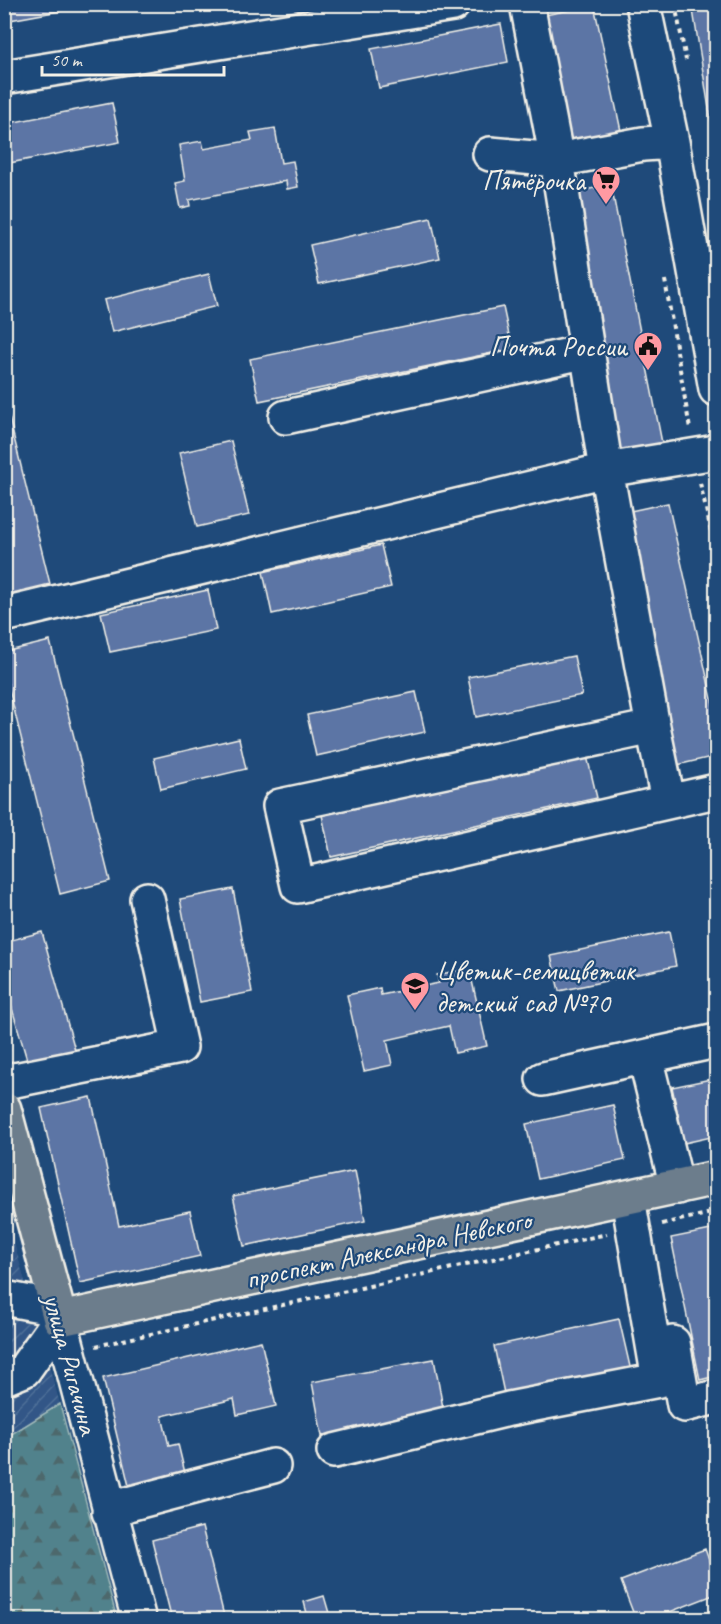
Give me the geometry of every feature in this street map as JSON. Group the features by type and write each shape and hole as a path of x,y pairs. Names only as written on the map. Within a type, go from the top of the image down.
{"main road":[{"name":"улица Ригачина","path":"8,1089 58,1313"},
{"name":"проспект Александра Невского","path":"58,1313 647,1207 717,1178"}],"street":[{"path":"4,77 391,9 453,4"},
{"path":"527,4 557,160 577,354 595,473 668,800"},
{"path":"643,4 672,142 717,389"},
{"path":"490,154 557,160 643,144 672,142"},
{"path":"286,417 577,354"},
{"path":"4,615 595,473 717,453"},
{"path":"653,727 280,806 298,886 717,790"},
{"path":"8,1089 180,1047 147,899"},
{"path":"543,1079 717,1041"},
{"path":"334,1451 509,1409 659,1380 647,1207 645,1057"},
{"path":"647,1207 684,1405 717,1397"},
{"path":"4,1298 58,1313 24,1370 4,1378"},
{"name":"улица Ригачина","path":"58,1313 139,1620"},
{"path":"109,1512 128,1504 273,1466"}],"path":[{"path":"4,1032 8,1089"},
{"path":"86,1348 647,1207 717,1212"}],"shaded area":[{"path":"4,1208 60,1404 5,1438 4,1438"}],"green space":[{"path":"60,1404 117,1619 5,1619 5,1438"}],"building":[{"path":"4,4 98,4 4,21"},
{"path":"692,4 716,4 716,120 711,121"},
{"path":"594,5 621,131 567,142 540,16"},
{"path":"501,24 508,62 379,88 371,49"},
{"path":"112,103 120,142 4,164 4,124"},
{"path":"275,128 281,163 293,161 298,187 287,189 286,181 189,200 190,206 180,208 175,183 185,181 179,145 202,141 204,149 252,140 250,132"},
{"path":"611,185 662,443 619,451 568,193"},
{"path":"431,218 440,258 319,284 310,245"},
{"path":"209,274 217,306 112,332 104,300"},
{"path":"503,307 512,349 259,401 250,359"},
{"path":"4,397 50,584 4,595"},
{"path":"231,441 249,515 197,527 179,453"},
{"path":"668,503 716,717 716,756 677,765 621,513"},
{"path":"381,545 391,587 272,614 263,572"},
{"path":"208,590 216,630 110,652 101,613"},
{"path":"50,641 110,881 60,894 4,669 4,652"},
{"path":"574,656 582,695 476,717 468,677"},
{"path":"416,692 425,732 316,756 307,715"},
{"path":"239,738 246,769 161,789 154,758"},
{"path":"587,756 597,798 331,857 322,815"},
{"path":"233,889 252,992 200,1002 180,899"},
{"path":"42,932 77,1057 30,1070 4,981 4,942"},
{"path":"669,932 676,966 559,991 551,956"},
{"name":"Цветик-семицветик детский сад №70","path":"469,968 487,1046 455,1053 449,1026 387,1040 392,1065 364,1071 347,995 380,988 381,995 439,983 437,975"},
{"path":"716,1078 716,1136 684,1143 672,1087"},
{"path":"91,1097 119,1226 190,1211 200,1256 80,1283 41,1108"},
{"path":"613,1105 625,1160 538,1179 526,1124"},
{"path":"355,1171 365,1221 244,1246 233,1196"},
{"path":"716,1229 716,1275 714,1274 716,1376 700,1380 671,1238"},
{"path":"619,1319 631,1371 505,1398 494,1346"},
{"path":"261,1341 276,1406 237,1415 234,1399 162,1416 169,1446 178,1444 185,1473 129,1486 103,1378"},
{"path":"434,1359 444,1413 322,1436 312,1382"},
{"path":"202,1527 225,1620 172,1620 152,1540"},
{"path":"705,1549 716,1580 716,1594 649,1620 636,1620 621,1581"},
{"path":"324,1596 331,1620 300,1620 308,1617 304,1602"}],"place":[{"name":"Пятёрочка","path":"606,206"},
{"name":"Почта России","path":"648,372"},
{"name":"Цветик-семицветик детский сад №70","path":"415,1012"}]}
